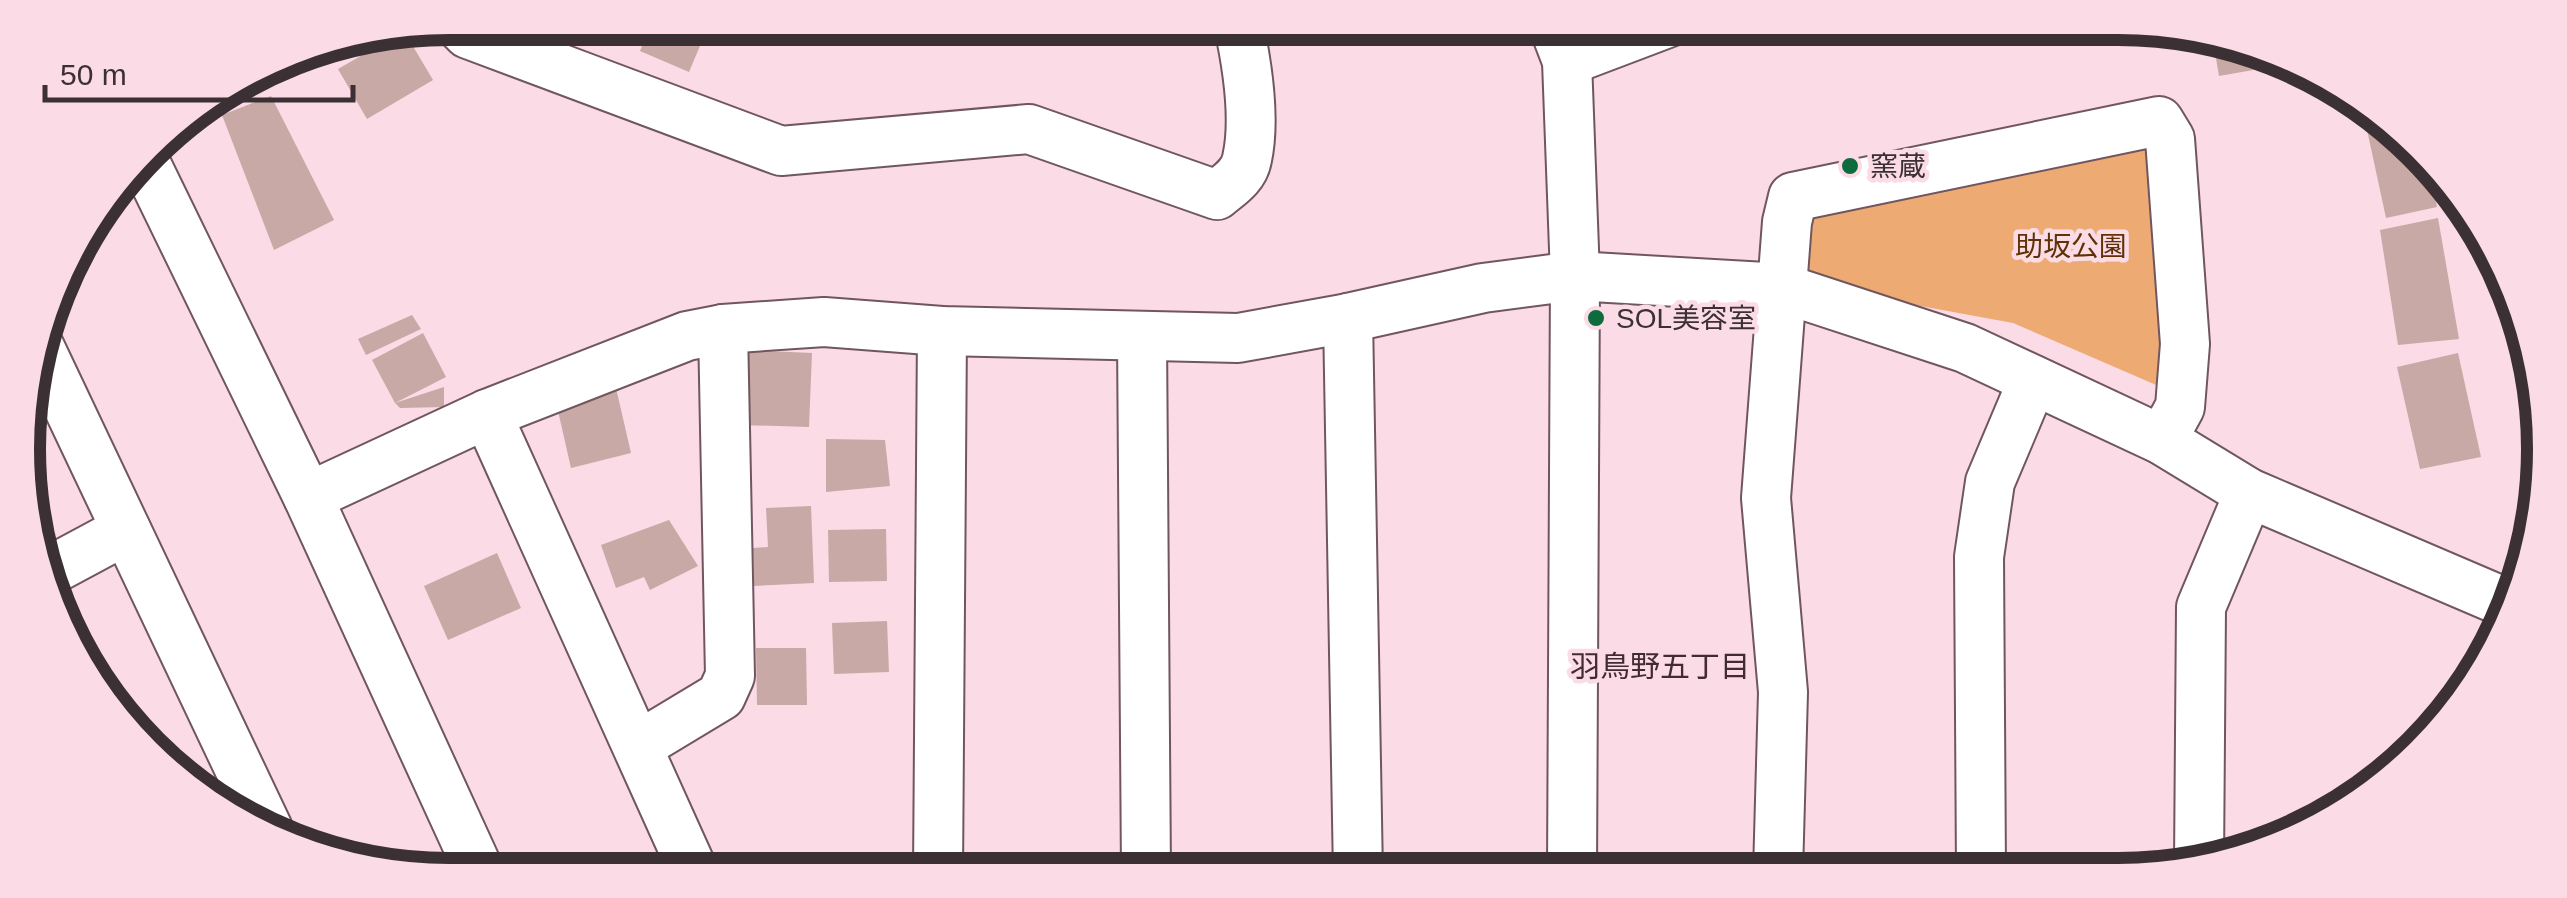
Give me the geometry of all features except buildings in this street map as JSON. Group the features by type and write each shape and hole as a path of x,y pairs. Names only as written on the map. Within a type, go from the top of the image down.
{"street":[{"path":"484,40 781,151 1029,129 1217,195 1237,179 1247,161 1250,80 1242,40"},
{"path":"1559,42 1576,276 1572,858"},
{"path":"1778,858 1783,692 1766,498 1787,222 1793,197 2160,121 2170,139 2185,344 2180,407 2162,440"},
{"path":"149,171 308,497 472,858"},
{"path":"308,497 488,414 686,336 723,329 824,322 942,331 1238,338 1484,288 1576,276 1782,288 1965,348 2162,440 2249,493 2498,600"},
{"path":"1348,318 1358,858"},
{"path":"638,746 721,696 730,676 723,329"},
{"path":"938,858 942,331"},
{"path":"1142,336 1146,858"},
{"path":"49,366 260,811"},
{"path":"1981,858 1979,557 1990,482 2032,380"},
{"path":"488,414 687,858"},
{"path":"2200,850 2201,608 2249,493"},
{"path":"58,567 126,530"}],"green space":[{"name":"助坂公園","path":"2151,133 2170,391 2013,323 1790,282 1799,203"}],"place":[{"name":"窯蔵","path":"1850,166"},
{"name":"SOL美容室","path":"1596,318"}],"district":[{"name":"羽鳥野五丁目","path":"1660,667"}]}
